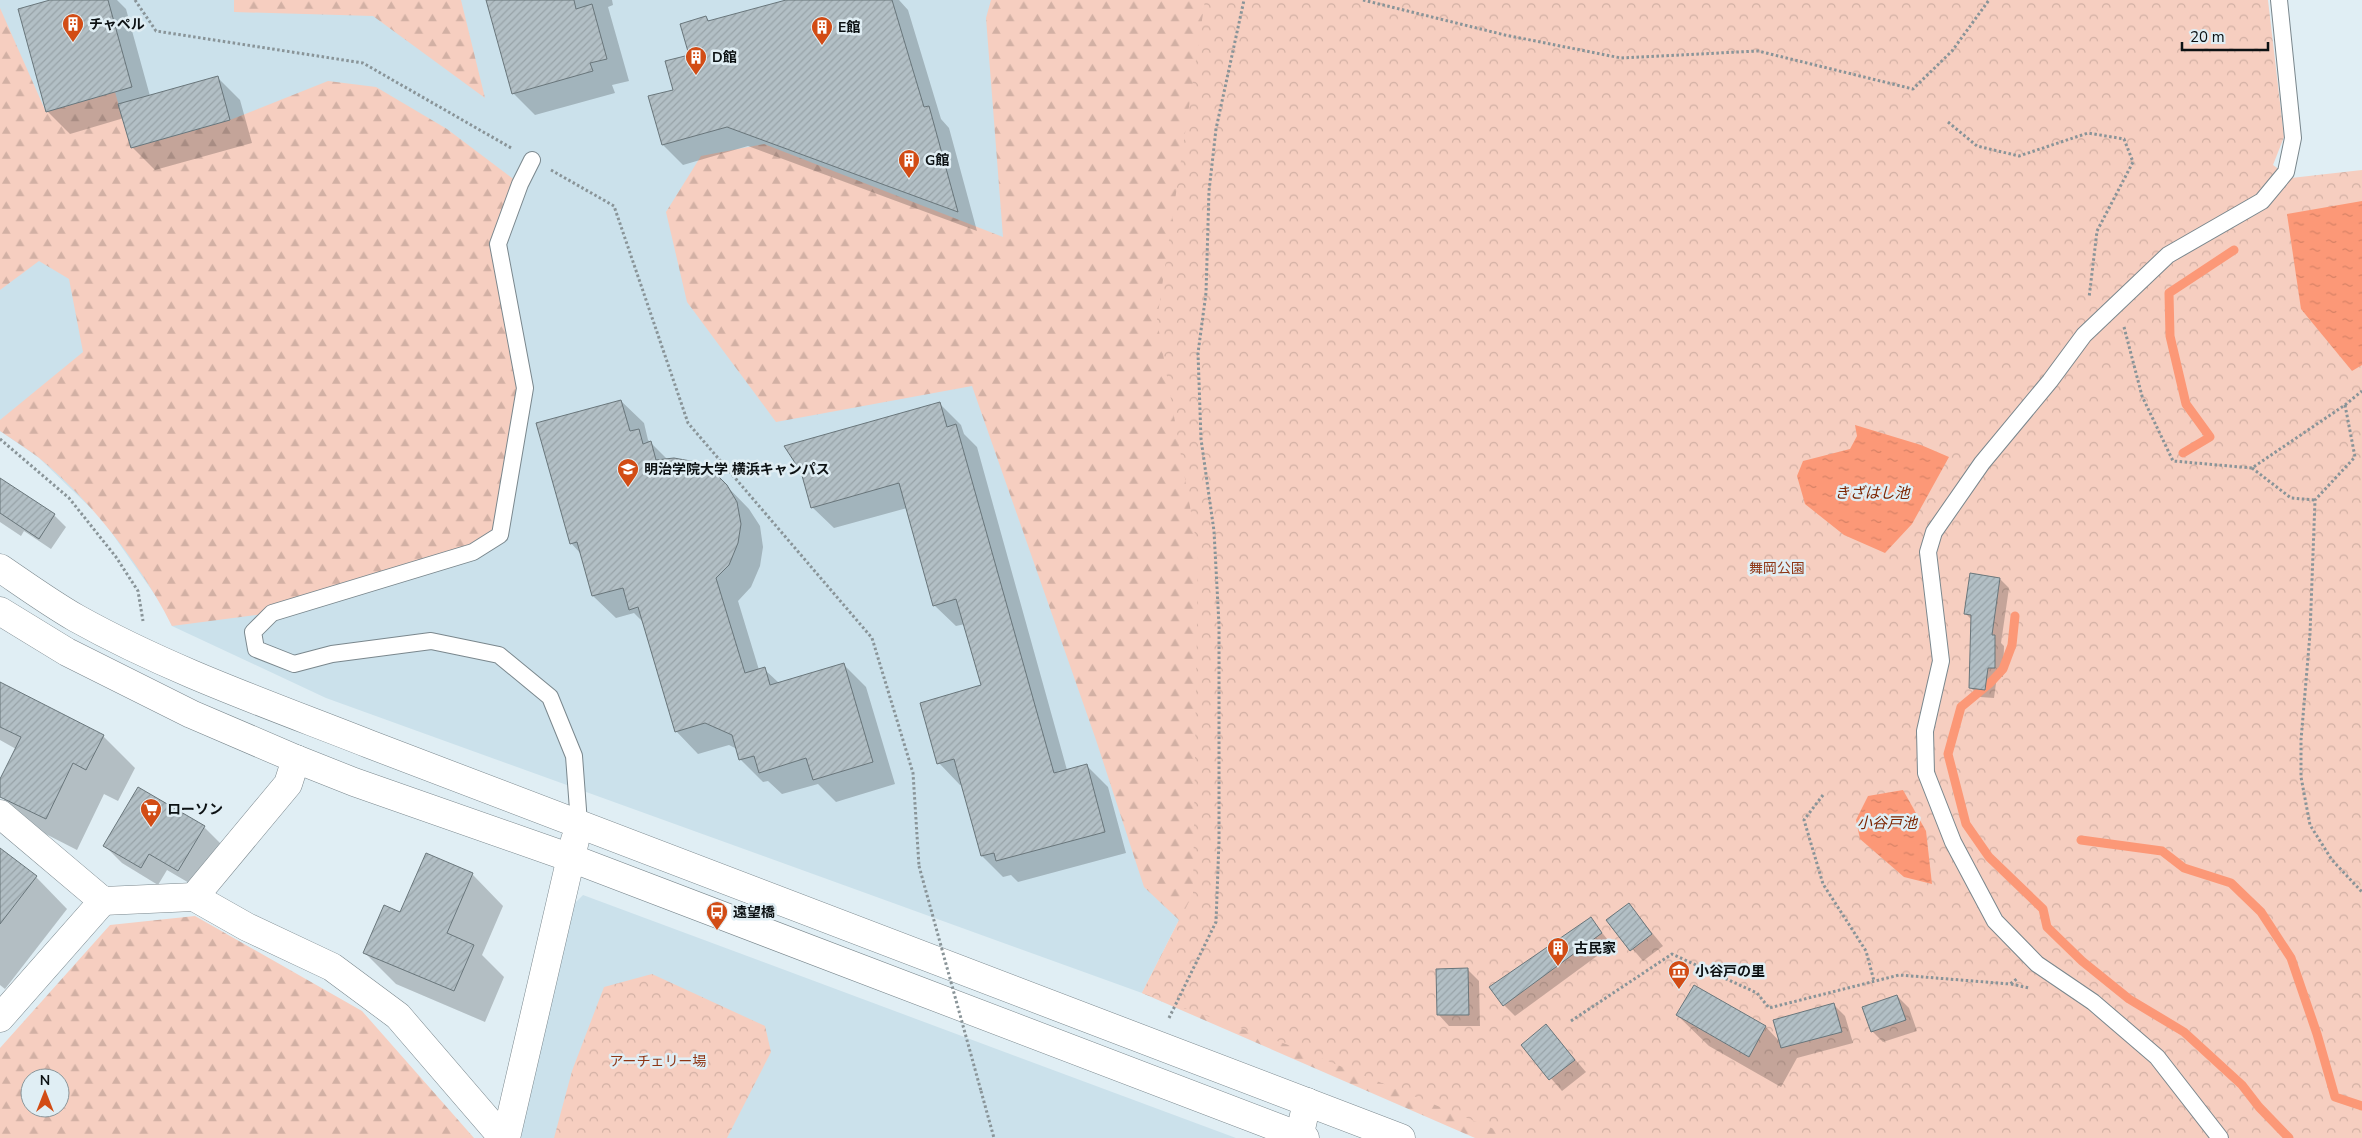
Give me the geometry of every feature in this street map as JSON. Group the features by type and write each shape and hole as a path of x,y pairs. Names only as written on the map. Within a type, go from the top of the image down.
{"street":[{"path":"0,568 76,617 149,655 351,737 1401,1138"},
{"path":"0,611 67,652 191,714 354,782 571,858 1301,1137 1307,1102"},
{"path":"194,897 288,784 296,759"},
{"path":"0,814 103,901 194,897 246,927 332,967 398,1016 504,1138"},
{"path":"504,1138 579,823"},
{"path":"0,1018 103,901"}],"lane":[{"path":"2220,1138 2157,1057 2094,1002 2037,964 1995,922 1953,842 1926,773 1925,731 1940,661 1928,552 1934,532 1982,463 2050,381 2084,335 2168,255 2262,201 2286,172 2294,138 2279,0"},
{"path":"532,160 520,184 498,244 524,388 500,535 473,552 272,613 253,632 256,650 294,664 332,654 431,641 499,655 550,697 574,756 579,823"}],"path":[{"path":"135,0 156,31 363,63 614,206 688,423 872,638 913,773 919,866 994,1138"},
{"path":"1156,1044 1216,922 1219,841 1219,625 1214,531 1201,439 1198,353 1206,293 1209,191 1216,129 1244,0"},
{"path":"1363,0 1505,35 1621,58 1758,51 1913,89 1952,51 1990,0"},
{"path":"1948,122 1977,146 2019,156 2088,133 2124,140 2134,162 2097,231 2084,335"},
{"path":"2123,325 2142,396 2174,461 2252,468 2291,498 2315,500"},
{"path":"2252,468 2345,405 2362,391"},
{"path":"2345,405 2355,458 2315,500 2310,634 2300,740 2300,777 2310,825 2332,860 2362,892"},
{"path":"0,439 69,498 116,557 138,591 149,655"},
{"path":"1823,795 1804,820 1823,884 1866,951 1874,981"},
{"path":"1571,1021 1672,954 1757,993 1769,1008 1899,975 2010,984 2037,964"}],"shaded area":[{"name":"明治学院大学 横浜キャンパス","path":"0,0 1205,0 1179,920 1142,993 326,698 172,626 162,605 102,519 38,457 0,431"},
{"path":"583,895 1236,1138 521,1138 528,1091 574,904"}],"green space":[{"path":"234,0 461,0 485,98 373,16 234,12"},
{"name":"舞岡公園","path":"991,0 2201,0 2218,1138 1475,1138 1142,993 1179,920 1144,887 1096,740 972,386 776,422 687,302 666,212 701,156 764,144 1003,237 986,18"},
{"name":"舞岡公園","path":"1205,0 2268,0 2284,137 2273,165 2291,178 2362,170 2362,1138 1516,1138 1291,1046 1142,993 1193,894 1198,552 1157,320"},
{"path":"0,8 46,112 115,92 131,148 230,120 328,81 376,87 447,129 520,184 498,244 525,388 500,535 272,613 172,626 146,580 95,513 76,492 38,457 0,431 0,420 83,352 69,279 39,261 0,290"},
{"path":"195,916 362,1011 474,1138 0,1138 0,1048 110,925"},
{"name":"アーチェリー場","path":"652,974 765,1026 771,1052 727,1138 554,1138 572,1071 604,987"}],"water":[{"path":"2362,201 2362,365 2352,371 2301,309 2287,214"},
{"name":"きざはし池","path":"1855,425 1921,445 1949,457 1912,524 1885,553 1844,535 1805,504 1797,476 1803,461 1850,449 1857,436"},
{"name":"小谷戸池","path":"1903,790 1926,831 1932,884 1904,877 1860,839 1856,820 1868,796"}],"building":[{"name":"チャペル","path":"50,0 108,0 132,87 46,112 18,9"},
{"path":"486,0 574,0 576,9 592,4 607,59 590,63 593,71 512,94"},
{"path":"786,0 892,0 924,107 929,106 958,212 727,127 662,145 648,96 673,90 665,61 689,55 680,24 706,16 708,21"},
{"path":"218,76 230,120 131,148 118,104"},
{"path":"621,400 630,431 639,429 643,444 651,441 656,460 674,458 696,462 714,472 727,485 737,502 741,524 738,543 729,565 716,578 745,673 765,667 770,685 844,663 873,762 813,780 806,758 759,773 754,756 739,760 732,735 705,723 675,732 638,607 629,610 623,588 592,596 577,542 570,544 536,423"},
{"path":"940,402 947,427 956,424 1054,773 1087,764 1105,832 996,861 994,853 981,856 954,759 937,764 920,703 981,685 956,599 933,606 899,483 811,508 801,472 784,446"},
{"path":"0,478 55,514 39,539 0,513"},
{"path":"1970,573 2000,578 1992,635 1995,635 1995,668 1988,668 1985,690 1969,688 1971,615 1964,614"},
{"path":"0,682 104,735 86,770 73,763 46,819 0,797 0,779 21,737 0,727"},
{"path":"138,787 205,826 178,871 149,854 141,868 103,846"},
{"path":"0,848 37,876 0,924"},
{"path":"426,853 473,873 447,933 474,945 454,991 363,953 384,905 400,912"},
{"path":"1629,903 1652,934 1630,951 1606,920"},
{"path":"1591,917 1602,933 1503,1006 1489,987"},
{"path":"1468,968 1469,1015 1437,1015 1436,969"},
{"path":"1694,985 1766,1026 1749,1057 1676,1015"},
{"path":"1897,995 1906,1020 1871,1032 1862,1007"},
{"path":"1834,1003 1842,1032 1781,1048 1773,1020"},
{"path":"1546,1024 1575,1060 1549,1080 1521,1045"}],"waterway":[{"path":"2183,453 2210,437 2186,404 2170,336 2169,293 2234,250"},
{"path":"2015,616 2012,645 2003,669 1990,683 1961,707 1948,754 1966,824 1989,857 2043,909 2047,927 2082,961 2129,999 2184,1032 2242,1085 2259,1107 2289,1138"},
{"path":"2081,840 2162,851 2184,868 2231,883 2261,912 2291,958 2317,1034 2335,1097 2362,1106"}],"place":[{"name":"チャペル","path":"73,43"},
{"name":"E館","path":"822,46"},
{"name":"D館","path":"696,76"},
{"name":"G館","path":"909,179"},
{"name":"明治学院大学 横浜キャンパス","path":"628,488"},
{"name":"ローソン","path":"151,828"},
{"name":"遠望橋","path":"717,931"},
{"name":"古民家","path":"1558,967"},
{"name":"小谷戸の里","path":"1679,990"}]}
